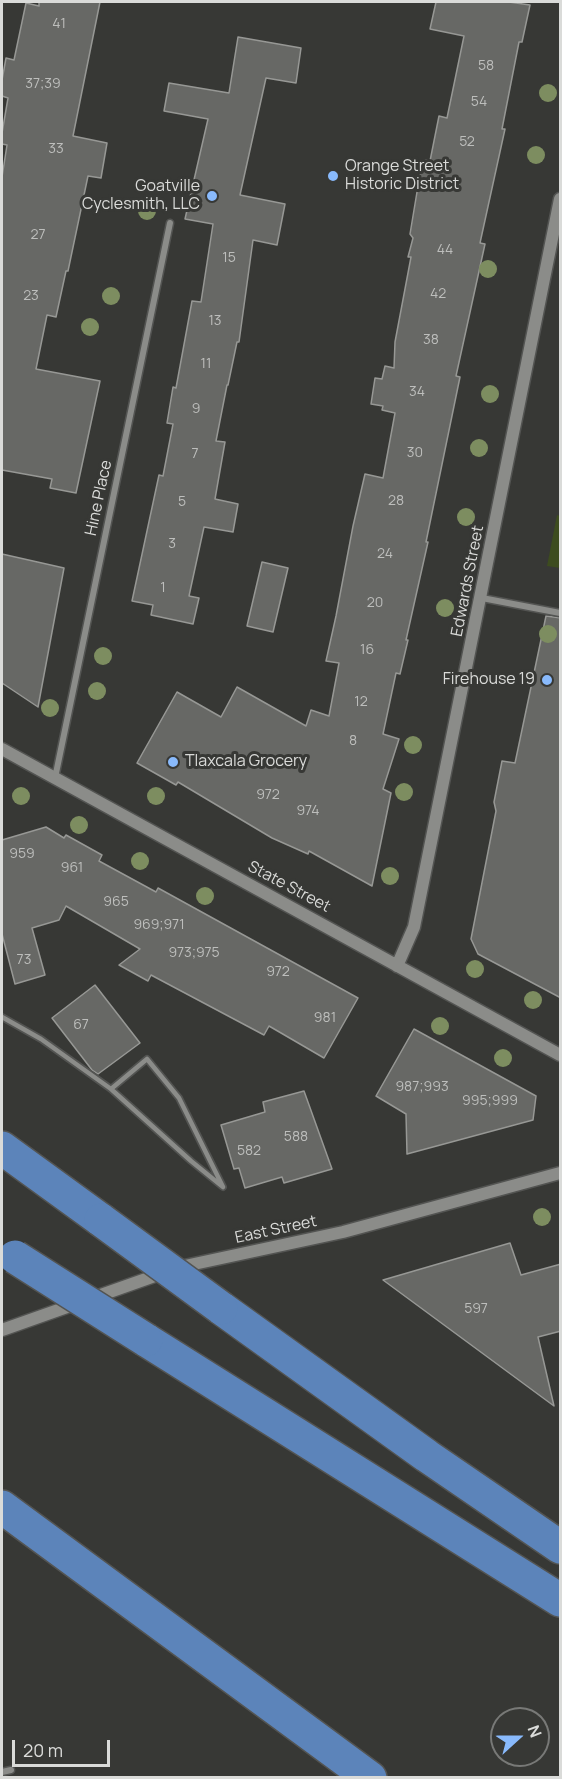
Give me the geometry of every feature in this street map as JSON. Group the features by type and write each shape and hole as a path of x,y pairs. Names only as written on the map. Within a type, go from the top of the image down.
{"highway":[{"path":"2,1148 427,1456 561,1547"},
{"path":"8,1253 561,1600"},
{"path":"4,1511 370,1778"},
{"path":"309,1733 332,1778"}],"main road":[{"name":"Edwards Street","path":"397,966 414,927 561,199"},
{"name":"State Street","path":"2,749 561,1055"},
{"name":"East Street","path":"2,1330 180,1267 353,1230 561,1173"}],"street":[{"name":"Hine Place","path":"55,778 170,223"},
{"path":"482,598 561,613"},
{"path":"2,1772 11,1770"}],"lane":[{"path":"2,1017 41,1039 111,1089 223,1187 179,1098 147,1059 111,1089"}],"green space":[{"path":"557,515 560,516 560,568 547,566"}],"building":[{"path":"39,2 100,2 73,136 107,143 101,178 88,176 56,317 47,315 36,369 100,381 76,493 50,488 52,479 2,470 2,177 7,145 2,144 2,133 8,98 2,96 2,80 6,58 14,60 26,3 39,6"},
{"path":"436,2 509,2 530,5 522,42 519,42 502,129 505,129 480,243 485,244 456,376 460,377 426,542 428,542 406,640 408,640 400,674 396,673 383,734 399,739 383,789 391,793 372,886 309,851 308,854 272,838 178,782 176,785 137,763 177,692 221,717 237,687 306,726 311,710 329,716 339,663 326,661 353,526 365,474 383,478 395,413 382,410 383,406 371,404 375,378 382,379 385,366 394,368 395,342 411,257 408,257 413,238 410,234 420,174 425,160 430,161 439,116 447,118 464,36 430,29"},
{"path":"238,37 301,48 296,83 266,78 240,195 285,204 277,245 253,240 239,342 237,342 227,385 216,441 225,442 215,499 238,504 233,532 204,527 189,596 199,598 193,624 151,615 153,605 132,601 159,475 163,476 173,424 167,423 173,387 176,388 192,301 201,302 213,224 185,219 208,119 164,111 169,83 229,93"},
{"path":"2,554 64,568 38,707 2,683"},
{"path":"262,562 288,568 273,632 247,626"},
{"path":"546,616 561,618 561,998 478,954 471,939 496,811 494,802 502,761 515,763"},
{"path":"46,827 102,855 99,861 156,892 158,888 358,998 324,1058 269,1026 264,1035 151,975 148,981 119,965 140,949 66,906 59,920 32,928 45,975 15,984 2,934 2,840"},
{"path":"95,985 140,1043 98,1074 92,1070 52,1018"},
{"path":"414,1029 536,1096 533,1120 407,1154 406,1114 376,1096"},
{"path":"304,1091 332,1169 284,1183 282,1177 245,1188 239,1168 234,1169 221,1125 265,1112 263,1102"},
{"path":"510,1243 521,1275 561,1264 561,1331 538,1337 554,1406 383,1280"}],"place":[{"name":"Orange Street Historic District","path":"333,176"},
{"name":"Goatville Cyclesmith, LLC","path":"212,196"},
{"name":"Firehouse 19","path":"547,680"},
{"name":"Tlaxcala Grocery","path":"173,762"}]}
